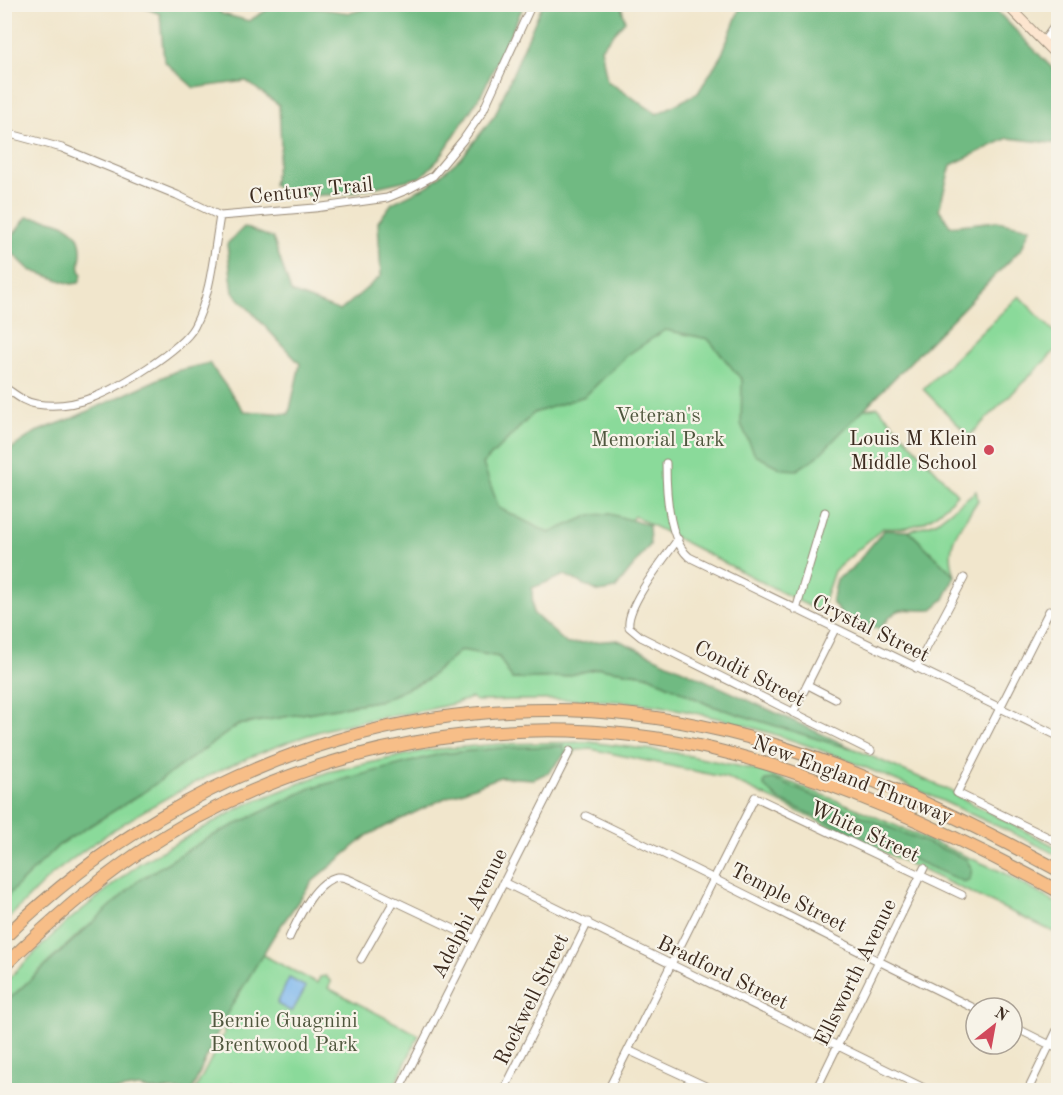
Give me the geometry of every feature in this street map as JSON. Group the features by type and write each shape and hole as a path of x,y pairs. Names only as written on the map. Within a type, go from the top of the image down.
{"highway":[{"name":"New England Thruway","path":"4,938 59,888 105,852 155,819 232,778 314,746 372,730 430,719 489,712 559,710 637,715 696,725 754,739 810,757 892,790 1059,870"},
{"name":"New England Thruway","path":"4,966 66,908 113,871 163,838 215,809 298,773 356,756 414,742 503,731 563,730 622,734 682,743 750,759 807,778 899,814 1059,891"}],"street":[{"name":"Century Trail","path":"4,134 62,148 177,195 220,216 315,208 387,198 410,189 433,176 463,140 483,111 532,4"},
{"path":"1006,4 1059,57"},
{"path":"1043,42 1059,21"},
{"path":"4,387 23,401 35,404 67,404 95,397 141,371 178,345 192,330 199,316 220,216"},
{"path":"666,463 666,497 678,539"},
{"path":"796,610 825,512"},
{"name":"Crystal Street","path":"678,539 682,551 689,557 1059,736"},
{"name":"Condit Street","path":"678,539 641,593 631,614 630,627 641,637 871,751"},
{"path":"916,668 964,578"},
{"path":"1049,611 957,793 1059,842"},
{"path":"793,713 835,629"},
{"path":"808,685 835,699"},
{"name":"Adelphi Avenue","path":"399,1090 570,751"},
{"name":"White Street","path":"714,877 755,797 923,872 962,895"},
{"name":"Temple Street","path":"586,816 714,877 964,1003"},
{"name":"Ellsworth Avenue","path":"816,1090 923,872"},
{"path":"290,938 310,898 337,877 344,877 475,939"},
{"path":"608,1090 714,877"},
{"name":"Bradford Street","path":"503,882 928,1090"},
{"path":"361,959 394,901"},
{"name":"Rockwell Street","path":"504,1090 588,922"},
{"path":"1028,1090 1059,1028"},
{"path":"1024,1032 1059,1049"},
{"path":"628,1050 712,1090"}],"green space":[{"path":"138,5 214,5 222,14 249,21 275,5 350,13 370,5 524,5 482,93 439,159 421,177 345,194 290,197 273,185 281,146 279,105 246,81 194,88 164,61 160,14"},
{"path":"542,5 621,5 625,21 601,48 607,81 657,114 698,93 722,54 741,5 991,5 1058,74 1058,144 1008,138 951,165 939,209 950,226 997,221 1030,228 1022,248 817,457 797,470 782,469 755,455 741,424 742,380 708,339 665,330 626,356 585,396 534,413 483,464 499,508 549,533 591,515 610,514 649,525 650,545 615,589 599,592 565,575 532,588 533,613 567,644 618,640 852,748 709,705 647,675 599,668 562,677 512,679 499,657 461,650 426,680 382,700 238,725 141,794 59,845 5,898 5,453 36,432 73,418 176,371 209,363 244,411 289,414 300,364 233,292 227,244 244,227 273,238 291,292 340,311 381,276 378,222 392,203 429,185 463,156 495,115"},
{"path":"27,217 63,224 76,234 81,252 79,266 82,275 79,283 71,284 30,270 10,251 13,235"},
{"path":"1019,296 1058,336 1058,348 969,436 923,389"},
{"name":"Veteran's Memorial Park","path":"689,316 858,410 878,407 957,494 933,517 924,522 906,527 883,528 834,571 820,612 634,516 586,576 473,506 462,443 524,391"},
{"path":"976,491 978,500 960,527 953,544 951,553 955,576 909,531 936,522"},
{"path":"884,530 909,531 955,576 944,599 931,610 898,611 880,628 864,628 846,620 832,602 837,579 851,570"},
{"path":"461,650 499,657 512,679 562,677 599,668 647,675 709,705 852,748 953,792 1058,848 1058,856 892,778 818,749 743,725 666,707 619,701 476,701 472,698 317,732 282,744 212,774 145,810 83,851 53,874 5,922 5,898 59,845 141,794 238,725 382,700 426,680"},
{"path":"589,742 676,753 761,771 848,805 1000,871 1058,904 1058,934 727,778 591,749 576,750 573,755 565,754 564,746 501,748 440,754 84,929 5,1003 5,982 62,926 140,863 243,806 328,772 428,750 501,744"},
{"path":"564,746 565,754 549,772 534,779 500,777 445,798 368,835 312,882 275,934 223,1020 192,1090 150,1090 139,1087 118,1090 5,1090 5,1003 139,880 206,839 311,788 440,754 501,748"},
{"path":"773,779 966,859 972,869 970,879 964,882 779,800 764,786 765,780"},
{"name":"Bernie Guagnini Brentwood Park","path":"251,949 317,983 320,977 326,976 331,982 328,988 419,1035 392,1090 195,1090 224,1034 223,1005"}],"water":[{"path":"289,978 306,987 292,1012 277,1004"}],"place":[{"name":"Louis M Klein Middle School","path":"989,450"}]}
